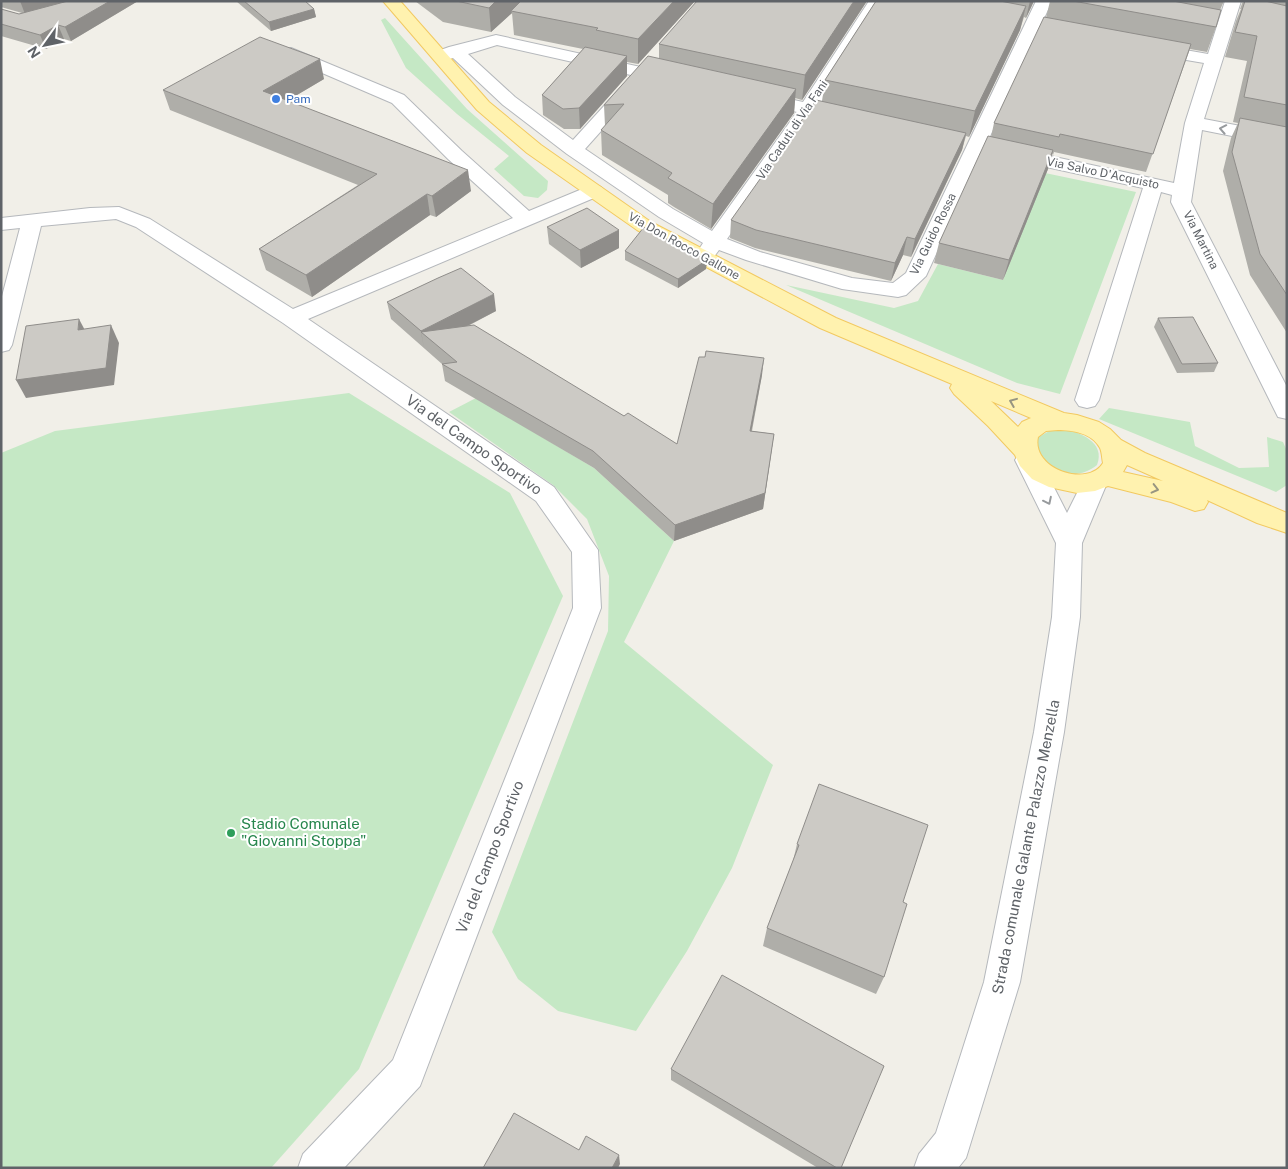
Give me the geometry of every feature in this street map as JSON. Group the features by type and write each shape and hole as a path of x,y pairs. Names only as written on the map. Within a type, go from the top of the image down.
{"main road":[{"name":"Via Don Rocco Gallone","path":"391,1 446,54 483,106 534,149 644,226 828,323 1058,420"},
{"path":"948,375 997,420 1038,469 1050,477 1064,482 1080,484 1101,480 1178,494 1267,532 1287,543"},
{"path":"1026,454 1023,440 1035,426 1058,420 1084,425 1105,438 1116,454 1116,463 1113,471 1101,480"},
{"path":"1112,446 1158,468 1287,523"}],"street":[{"name":"Via Caduti di Via Fani","path":"704,258 808,109 876,1"},
{"name":"Via Guido Rossa","path":"446,54 574,150 666,213 715,241 753,256 850,284 898,290 915,276 967,143 1042,28 1044,1"},
{"name":"Via Martina","path":"1228,17 1194,123 1181,202 1284,404"},
{"path":"1012,22 1042,28"},
{"path":"446,54 496,40 510,27"},
{"path":"496,40 692,83"},
{"path":"1137,46 1214,60"},
{"path":"291,53 398,99 455,156 526,219"},
{"path":"574,150 657,58"},
{"path":"740,94 864,121"},
{"path":"1194,123 1287,141"},
{"name":"Via Salvo D'Acquisto","path":"967,143 1183,191"},
{"path":"1087,400 1154,184"},
{"path":"291,318 594,191"},
{"name":"Via del Campo Sportivo","path":"1,224 90,214 119,213 143,223 291,318 545,494 585,550 587,608 406,1073 317,1168"},
{"path":"1,345 32,220"},
{"name":"Strada comunale Galante Palazzo Menzella","path":"1026,454 1069,543"},
{"name":"Strada comunale Galante Palazzo Menzella","path":"933,1168 952,1144 1002,982 1049,732 1065,627 1069,543 1083,506 1101,480"}],"green space":[{"path":"385,18 467,109 548,181 547,190 538,198 524,196 494,169 509,156 457,114 406,68 381,20"},
{"path":"1045,173 1136,192 1060,394 1017,383 786,285 894,308 918,301 938,264 1003,280"},
{"name":"Stadio Comunale \"Giovanni Stoppa\"","path":"349,393 510,493 563,596 359,1069 271,1168 1,1168 1,453 55,431"},
{"path":"476,398 594,468 674,541 624,642 773,765 732,868 687,951 636,1031 558,1011 518,979 492,932 608,631 609,576 587,519 553,485 449,412"},
{"path":"1109,408 1190,422 1195,446 1239,468 1269,467 1267,437 1283,442 1287,451 1287,485 1276,492 1099,419"},
{"path":"1060,429 1075,432 1089,439 1098,450 1097,465 1080,473 1072,474 1049,465 1036,452 1037,438 1051,430"}],"building":[{"path":"68,1 110,1 65,27 58,25 40,35 1,24 1,9 19,14"},
{"path":"244,1 305,1 314,9 269,22"},
{"path":"456,1 496,1 489,8"},
{"path":"521,1 674,1 638,39 596,30 598,28 511,11"},
{"path":"697,1 854,1 805,75 659,44"},
{"path":"876,1 1000,1 1026,6 975,111 825,80"},
{"path":"1073,1 1173,1 1221,10 1216,27"},
{"path":"1245,1 1265,1 1287,6 1287,105 1244,97 1257,36 1235,32"},
{"path":"1044,17 1191,44 1153,154 1060,134 1059,137 994,123"},
{"path":"260,37 320,59 263,91 468,170 432,196 427,194 306,275 259,249 377,174 163,90"},
{"path":"585,47 627,56 579,108 563,109 542,95"},
{"path":"648,56 796,89 713,204 668,178 672,173 601,130 624,104 604,105"},
{"path":"816,100 966,133 915,239 907,237 895,263 756,230 731,220"},
{"path":"1240,118 1287,127 1287,295 1260,254 1232,152"},
{"path":"988,136 1053,150 1009,260 939,243"},
{"path":"587,208 619,230 580,250 547,227"},
{"path":"644,227 707,260 678,279 625,251"},
{"path":"461,268 494,294 421,331 387,302 438,278"},
{"path":"1193,317 1218,363 1182,364 1158,318"},
{"path":"79,319 78,330 111,325 106,368 16,380 26,326"},
{"path":"474,325 624,416 628,413 677,444 699,357 705,357 706,351 764,358 750,431 774,434 765,493 675,525 593,451 442,364 457,362 421,332"},
{"path":"819,784 928,825 903,902 907,904 884,977 767,928 799,845 797,844"},
{"path":"722,975 884,1066 841,1168 837,1168 671,1069"},
{"path":"514,1113 579,1150 586,1136 619,1155 612,1168 483,1168"}],"place":[{"name":"Pam","path":"276,99"},
{"name":"Stadio Comunale \"Giovanni Stoppa\"","path":"231,833"}]}
